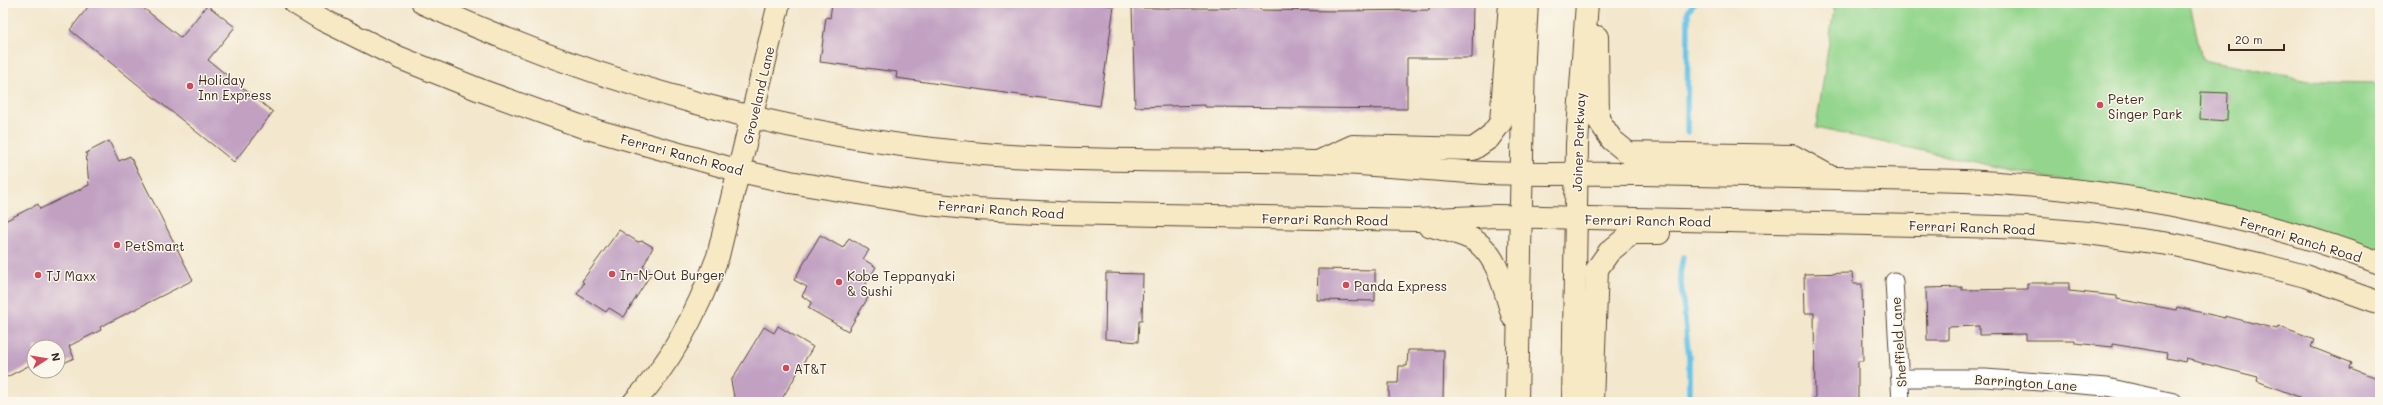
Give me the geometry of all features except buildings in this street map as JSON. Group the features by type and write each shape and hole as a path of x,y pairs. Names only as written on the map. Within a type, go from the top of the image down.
{"main road":[{"name":"Ferrari Ranch Road","path":"295,3 323,20 400,58 480,90 580,126 740,171 860,194 977,209 1075,214 1416,220 1521,217 2029,228 2161,243 2209,252 2305,276 2380,303"},
{"name":"Ferrari Ranch Road","path":"423,3 499,37 597,72 705,105 752,117 870,139 982,154 1068,159 1317,162 1522,173 1832,178 2031,184 2128,196 2182,206 2274,228 2380,264"},
{"name":"Groveland Lane","path":"634,402 686,328 705,291 718,256 740,171 779,3"},
{"path":"1317,162 1353,146 1473,149 1489,138 1501,122 1510,3"},
{"path":"1516,402 1527,3"},
{"name":"Joiner Parkway","path":"1572,402 1576,173 1587,3"},
{"path":"1597,3 1598,119 1612,140 1628,153 1793,156 1832,178"},
{"path":"1416,220 1470,238 1486,251 1497,268 1518,332"},
{"path":"1592,402 1597,269 1609,252 1632,232 1860,238 1884,224"}],"street":[{"name":"Sheffield Lane","path":"1894,281 1901,378 1901,402"},
{"name":"Barrington Lane","path":"1901,378 1985,378 2107,388 2174,402"}],"green space":[{"name":"Peter Singer Park","path":"1835,3 2190,3 2202,60 2320,82 2380,83 2380,249 1816,128"}],"waterway":[{"path":"1687,132 1688,11 1694,3"},
{"path":"1683,257 1680,274 1689,358 1689,402"}],"place":[{"name":"Holiday Inn Express","path":"190,86"},
{"name":"Peter Singer Park","path":"2100,105"},
{"name":"PetSmart","path":"117,245"},
{"name":"In-N-Out Burger","path":"612,274"},
{"name":"TJ Maxx","path":"38,275"},
{"name":"Kobe Teppanyaki & Sushi","path":"839,282"},
{"name":"Panda Express","path":"1346,285"},
{"name":"AT&T","path":"786,368"}]}
